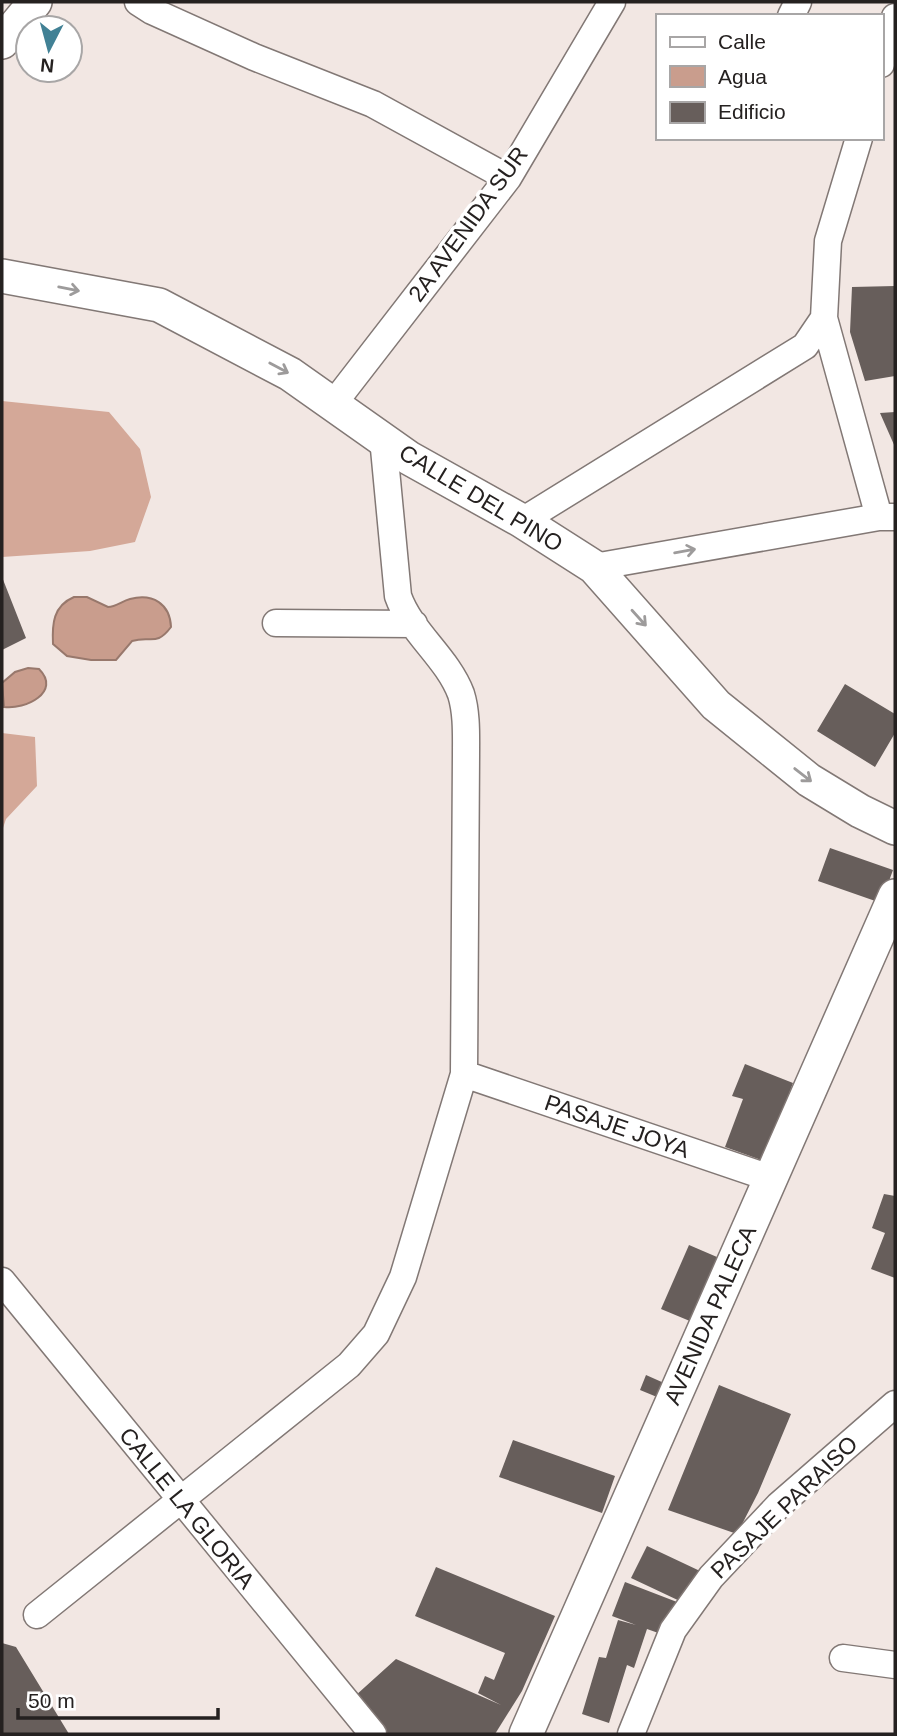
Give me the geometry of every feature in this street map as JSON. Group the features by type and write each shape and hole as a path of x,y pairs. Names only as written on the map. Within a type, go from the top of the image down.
{"main road":[{"path":"2,42 35,2"},
{"name":"CALLE DEL PINO","path":"2,276 159,305 290,374 409,458 522,521 594,567 716,705 809,780 860,811 895,828"},
{"name":"AVENIDA PALECA","path":"526,1734 895,896"}],"street":[{"path":"138,2 254,57 373,104 508,178"},
{"name":"2A AVENIDA SUR","path":"334,403 508,178 612,2"},
{"path":"883,57 895,17"},
{"path":"594,567 887,517 824,318 828,241 858,140"},
{"path":"522,521 805,346 824,318"},
{"path":"37,1615 349,1365 376,1334 403,1277 464,1074 466,755 463,704 452,677 402,607 398,596 383,438"},
{"path":"276,623 414,624"},
{"name":"PASAJE JOYA","path":"464,1074 770,1178"},
{"name":"CALLE LA GLORIA","path":"2,1281 373,1734"},
{"name":"PASAJE PARAISO","path":"631,1734 673,1630 710,1577 779,1506 895,1404"},
{"path":"843,1658 895,1665"}],"shaded area":[{"path":"2,401 109,412 140,449 151,497 135,542 90,551 2,557"},
{"path":"2,733 35,737 37,786 6,819 2,831"}],"water":[{"path":"74,597 87,597 108,607 130,599 153,599 164,606 171,627 157,639 132,641 116,660 67,656 53,644 53,629 58,611"},
{"path":"28,668 39,669 45,677 44,692 22,706 4,707 2,683 15,672"}],"building":[{"path":"895,286 895,376 865,381 850,332 852,287"},
{"path":"895,412 895,447 880,413"},
{"path":"2,577 26,638 2,650"},
{"path":"845,684 895,714 895,733 875,767 817,731"},
{"path":"830,848 893,870 881,903 818,881"},
{"path":"745,1064 793,1083 764,1161 725,1147 743,1099 732,1096"},
{"path":"884,1194 895,1196 895,1278 871,1269 885,1233 872,1228"},
{"path":"689,1245 724,1260 697,1324 661,1309"},
{"path":"646,1375 664,1383 657,1397 640,1390"},
{"path":"719,1385 791,1414 758,1493 737,1534 668,1510"},
{"path":"513,1440 615,1476 602,1513 499,1477"},
{"path":"647,1546 700,1571 684,1603 631,1578"},
{"path":"436,1567 555,1616 522,1691 495,1734 388,1734 355,1696 396,1659 501,1705 478,1693 485,1676 494,1680 505,1653 415,1616"},
{"path":"625,1582 677,1602 664,1635 647,1629 634,1668 627,1665 609,1723 582,1714 599,1657 606,1658 618,1620 636,1625 612,1616"},
{"path":"2,1643 16,1647 69,1734 2,1734"}]}
